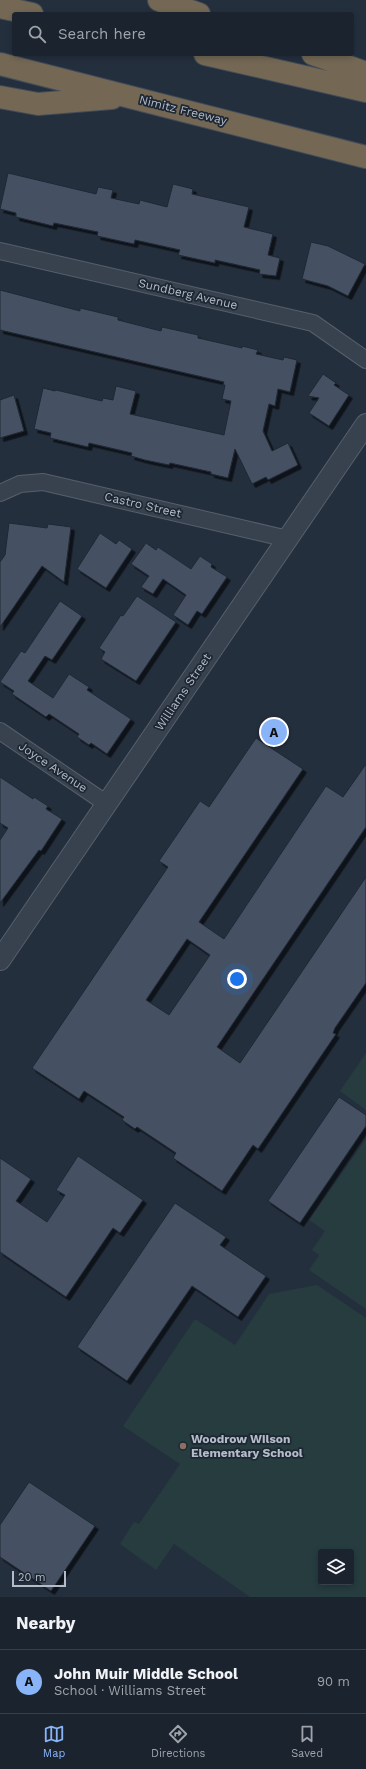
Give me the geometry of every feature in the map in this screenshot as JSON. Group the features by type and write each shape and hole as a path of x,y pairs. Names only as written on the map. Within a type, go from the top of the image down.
{"highway":[{"path":"159,0 192,12"},
{"path":"0,7 23,12"},
{"path":"214,56 366,91"},
{"path":"319,56 366,73"},
{"name":"Nimitz Freeway","path":"0,64 366,157"},
{"path":"0,97 38,104 129,96"}],"street":[{"name":"Sundberg Avenue","path":"0,251 314,323 366,360"},
{"name":"Williams Street","path":"0,960 366,424"},
{"name":"Castro Street","path":"0,493 20,484 42,482 288,539"},
{"name":"Joyce Avenue","path":"0,731 107,804"}],"green space":[{"path":"366,1053 366,1110 340,1091"},
{"path":"366,1139 366,1309 309,1270 319,1255 312,1250 325,1231 309,1220"},
{"path":"317,1285 366,1318 366,1597 250,1597 174,1544 156,1570 120,1544 134,1522 139,1524 180,1464 123,1426 195,1319 235,1345 269,1294"}],"building":[{"path":"8,173 96,194 98,187 113,190 111,198 139,204 140,200 167,207 173,184 193,189 192,194 249,207 244,227 273,234 268,255 280,258 276,276 259,274 260,270 215,260 215,263 178,255 180,250 135,240 134,244 97,236 98,232 54,223 53,226 16,217 16,213 0,209"},
{"path":"311,242 328,246 365,264 348,296 328,286 302,279"},
{"path":"0,290 80,311 80,308 118,317 118,320 161,331 162,327 198,335 198,338 258,350 256,354 283,360 284,357 297,360 290,392 278,389 275,406 269,404 263,431 272,451 288,443 298,465 268,480 266,477 252,484 235,449 228,478 211,474 211,472 170,463 169,465 145,460 131,456 132,453 89,443 88,447 50,438 51,433 34,429 43,388 102,401 103,398 113,400 116,386 136,391 130,414 224,435 231,401 222,399 225,385 223,385 224,382 0,330"},
{"path":"323,374 336,383 334,385 349,395 329,426 309,413 319,398 308,396"},
{"path":"14,395 24,431 0,438 0,400"},
{"path":"9,523 47,528 48,524 71,527 64,582 42,566 0,627 0,562 5,555"},
{"path":"100,533 116,544 119,540 132,549 106,588 77,569"},
{"path":"146,543 156,550 158,547 191,569 200,556 212,564 211,567 227,577 202,614 197,611 188,625 173,615 186,595 163,579 153,594 141,587 149,576 131,564"},
{"path":"137,596 176,622 136,681 101,659 105,652 99,648 121,615 123,616"},
{"path":"60,601 82,616 52,660 45,656 28,681 53,698 69,674 89,687 87,690 131,719 107,754 91,743 89,745 77,737 79,734 49,714 46,717 12,694 14,691 0,682 21,651 25,653"},
{"path":"256,738 303,769 199,922 224,939 326,786 343,797 366,764 366,827 217,1047 240,1063 366,877 366,983 335,1028 333,1033 336,1034 258,1149 253,1145 222,1191 173,1158 176,1153 137,1127 135,1129 122,1120 124,1117 84,1091 79,1099 32,1068 168,867 159,861 200,801 209,807","holes":["187,939 210,955 169,1015 146,1000"]},
{"path":"0,777 33,799 34,797 48,806 46,809 62,819 41,851 39,850 0,903 0,840 8,828 0,823"},
{"path":"339,1097 366,1115 366,1126 300,1223 268,1201"},
{"path":"78,1156 143,1200 120,1233 113,1228 66,1297 0,1252 0,1158 31,1179 16,1201 47,1222 65,1195 56,1190"},
{"path":"175,1203 226,1237 220,1245 266,1276 238,1317 192,1286 127,1381 77,1347"},
{"path":"29,1482 95,1526 51,1591 0,1557 0,1525"}],"place":[{"name":"John Muir Middle School","path":"274,732"},
{"name":"Woodrow Wilson Elementary School","path":"183,1446"}]}
